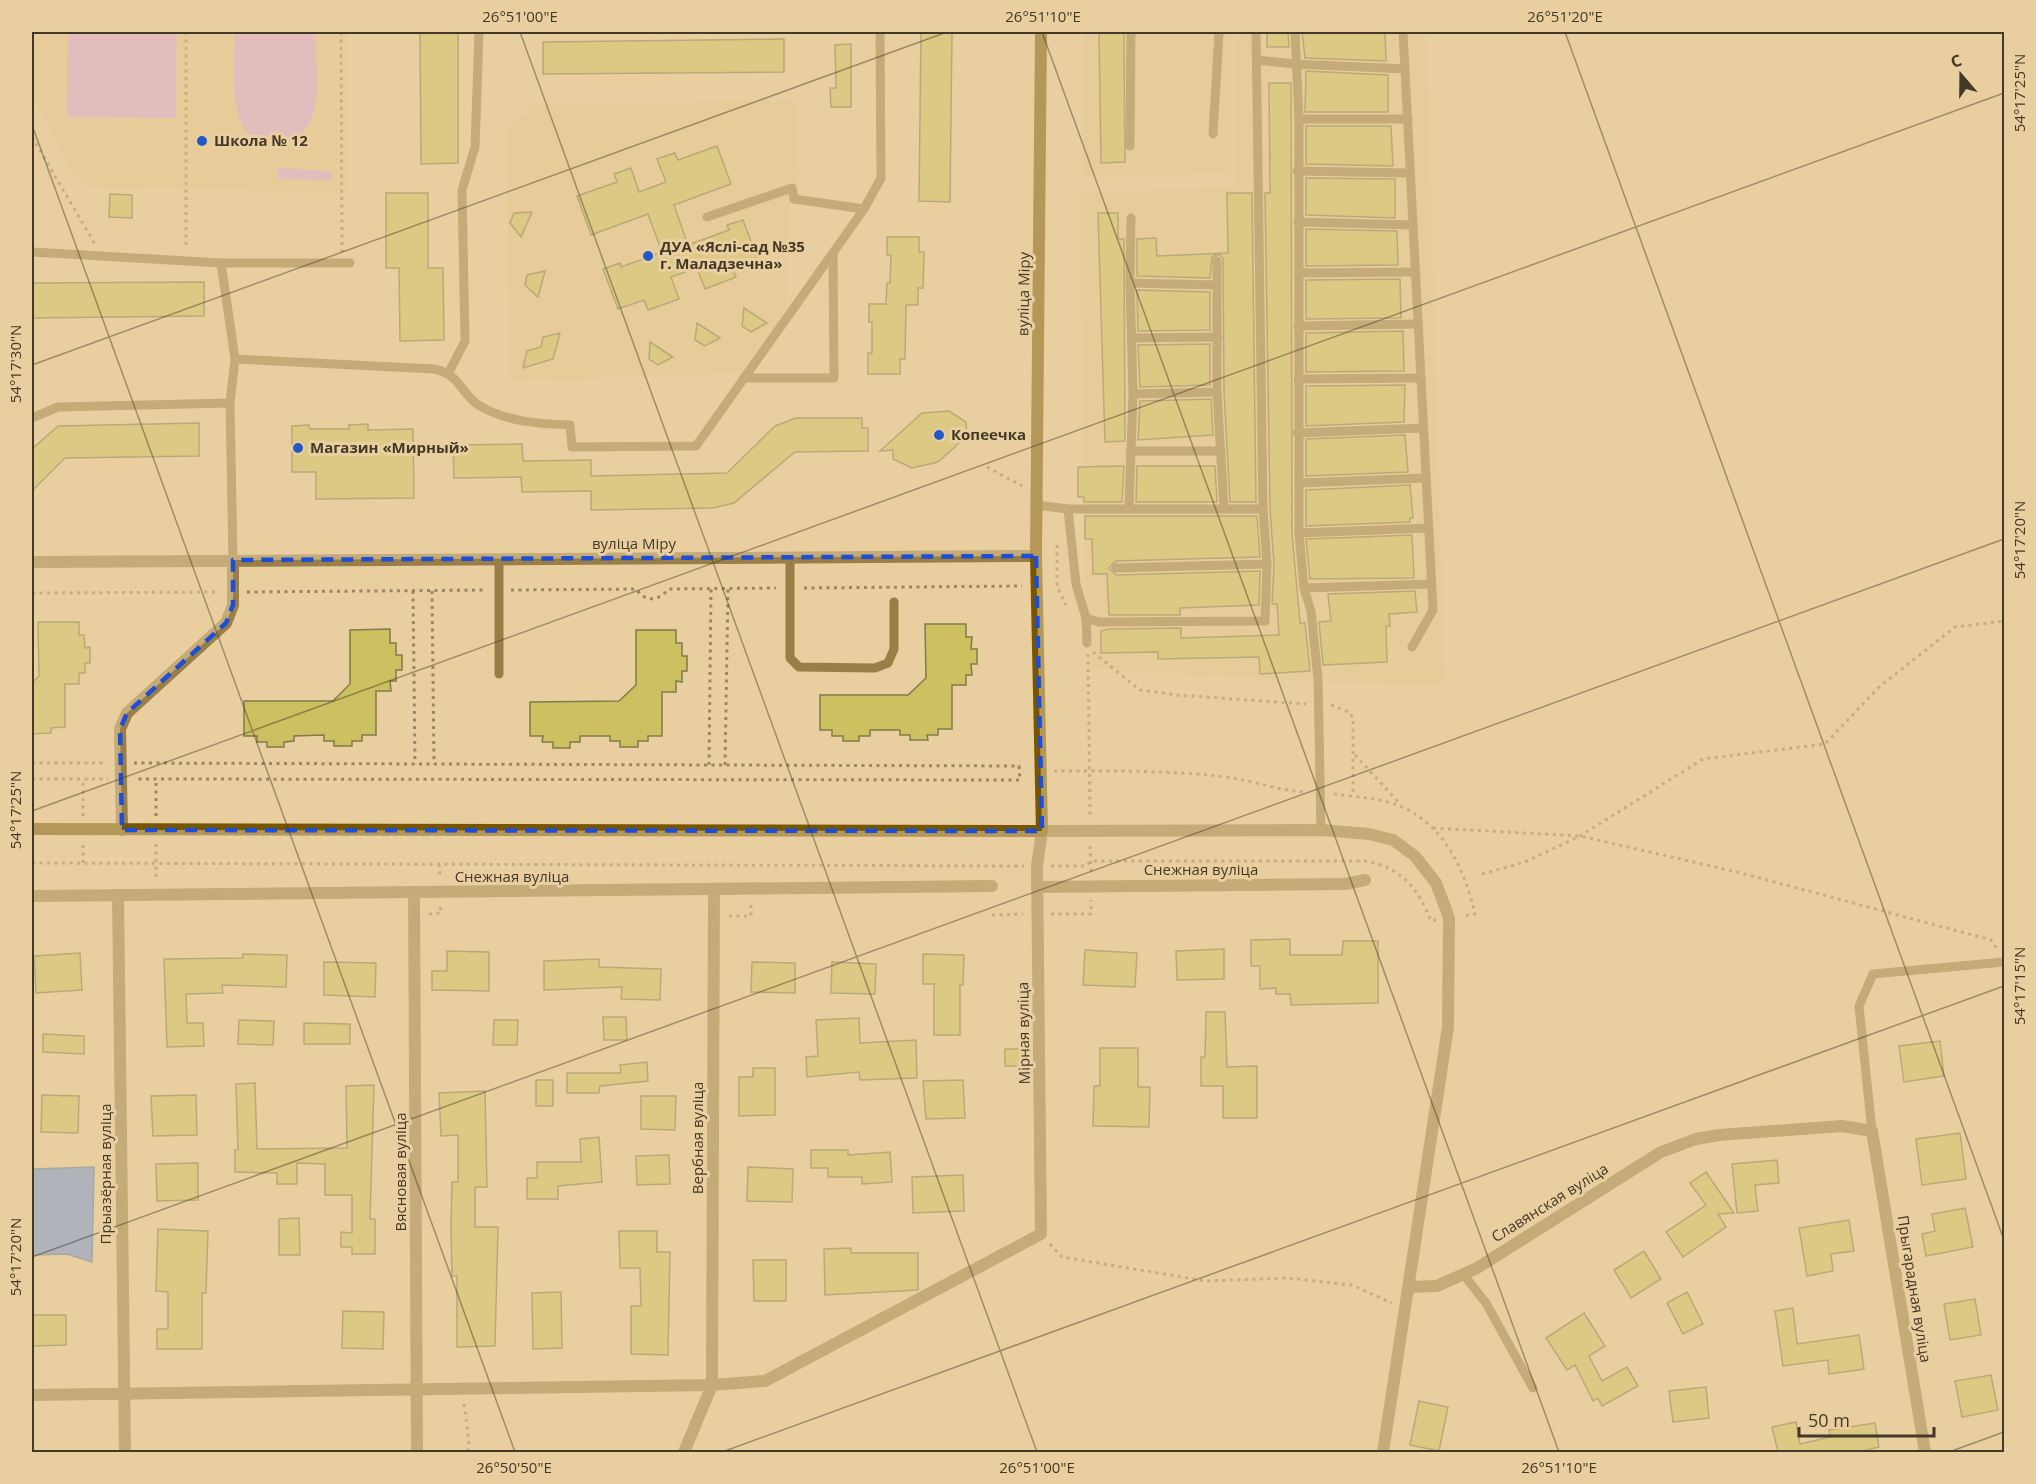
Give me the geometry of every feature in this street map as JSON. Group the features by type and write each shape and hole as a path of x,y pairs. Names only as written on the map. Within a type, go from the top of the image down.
{"main road":[{"name":"вуліца Міру","path":"1041,32 1036,556 1042,831"},
{"path":"32,829 1042,831"}],"street":[{"name":"вуліца Міру","path":"32,561 1036,556"},
{"path":"122,830 120,729 127,713 226,623 233,605 233,560"},
{"path":"1042,831 1321,830 1369,834 1385,838 1415,856 1436,883 1449,918 1448,1027 1383,1452"},
{"name":"Мірная вуліца","path":"1041,1234 1037,866 1042,831"},
{"name":"Снежная вуліца","path":"1037,886 1345,884 1365,880"},
{"name":"Снежная вуліца","path":"32,896 714,891 992,886"},
{"name":"Вербная вуліца","path":"712,1385 714,891"},
{"name":"Вясновая вуліца","path":"414,892 417,1452"},
{"name":"Прыазёрная вуліца","path":"118,895 125,1452"},
{"name":"Славянская вуліца","path":"1408,1287 1437,1286 1463,1274 1661,1152 1696,1139 1719,1135 1842,1126 1872,1131"},
{"name":"Прыгарадная вуліца","path":"1872,1131 1926,1452"},
{"path":"32,1395 123,1396 712,1385 765,1381 1041,1234"},
{"path":"684,1452 712,1385"}],"lane":[{"path":"449,372 465,341 462,190 476,147 479,32"},
{"path":"235,359 434,369 449,372 478,405 528,424 570,424 572,447 696,446 864,209 881,178 880,32"},
{"path":"1130,146 1131,32"},
{"path":"1213,134 1219,32"},
{"path":"1086,618 1099,622 1265,621 1267,564 1263,508 1256,32"},
{"path":"1295,32 1299,118 1297,171 1299,533 1304,588 1311,611 1319,704 1321,830"},
{"path":"1403,32 1433,610 1412,647"},
{"path":"1257,60 1405,69"},
{"path":"1299,118 1408,118"},
{"path":"1297,171 1410,173"},
{"path":"706,218 792,188 794,199 864,209"},
{"path":"1129,508 1133,394 1131,218"},
{"path":"1298,222 1413,225"},
{"path":"32,252 186,261 346,263"},
{"path":"744,378 834,378 833,253"},
{"path":"1217,261 1216,393 1224,508"},
{"path":"221,262 235,359 230,403 233,560"},
{"path":"1299,273 1415,272"},
{"path":"1130,283 1216,285"},
{"path":"1298,326 1418,324"},
{"path":"1133,338 1218,337"},
{"path":"1298,379 1421,378"},
{"path":"1133,394 1216,393"},
{"path":"32,418 58,407 230,403"},
{"path":"1297,433 1424,428"},
{"path":"1130,451 1221,451"},
{"path":"1300,483 1426,478"},
{"path":"1037,499 1068,509 1263,508"},
{"path":"1068,509 1076,584 1086,618 1088,643"},
{"path":"1299,533 1429,528"},
{"path":"790,558 790,657 799,667 875,668 888,663 894,649 894,602"},
{"path":"499,559 499,674"},
{"path":"1116,568 1267,564"},
{"path":"1304,588 1431,584"},
{"path":"1872,1131 1859,1006 1873,974 2002,958"},
{"path":"1463,1274 1486,1303 1533,1388"}],"path":[{"path":"186,32 186,261"},
{"path":"341,32 346,263"},
{"path":"32,137 93,240 99,256"},
{"path":"987,468 1037,499"},
{"path":"1057,541 1057,586 1068,607"},
{"path":"32,593 636,589 641,596 652,599 661,597 669,589 1057,586"},
{"path":"709,765 711,589"},
{"path":"725,765 728,589"},
{"path":"413,591 415,764"},
{"path":"432,591 434,764"},
{"path":"1482,874 1525,862 1580,837 1703,759 1825,744 1879,687 1955,627 2004,621"},
{"path":"1088,643 1095,655 1140,690 1336,705 1351,713 1354,754 1353,796"},
{"path":"1046,914 1091,914 1088,643"},
{"path":"1354,754 1402,807 1432,828 1449,848 1467,879 1475,914"},
{"path":"32,763 1019,766 1020,780 32,779"},
{"path":"1019,771 1139,771 1228,777 1285,791 1353,796 1402,807"},
{"path":"156,779 156,815"},
{"path":"1432,828 1580,837 1741,873 1991,940 2002,958"},
{"path":"156,846 156,895"},
{"path":"32,863 1086,866 1090,861"},
{"path":"1090,861 1376,863 1387,865 1406,879 1424,902 1431,921"},
{"path":"992,915 1029,914"},
{"path":"1041,1234 1062,1257 1206,1281 1288,1278 1352,1284 1405,1309"},
{"path":"462,1388 469,1441 468,1452"}],"highlighted area":[{"path":"1036,556 1042,831 122,830 120,729 127,713 226,623 233,605 233,560"}],"shaded area":[{"name":"Школа № 12","path":"32,32 347,32 346,193 81,186 32,96"},
{"path":"68,32 177,32 176,118 67,117"},
{"path":"235,32 315,32 317,85 315,105 309,124 294,137 284,141 264,142 250,135 241,122 234,85"},
{"path":"1083,32 1231,32 1231,174 1083,175"},
{"path":"1234,32 1426,32 1444,683 1322,682 1092,669 1085,579 1080,191 1236,189"},
{"name":"ДУА «Яслі-сад №35 г. Маладзечна»","path":"796,101 799,193 789,205 786,307 751,373 510,381 506,129 539,104"},
{"path":"278,168 330,171 333,174 332,180 278,179"}],"water":[{"path":"94,1167 92,1262 67,1254 32,1255 32,1169"}],"building":[{"path":"420,32 458,32 458,163 421,164"},
{"path":"921,32 952,32 950,202 919,201"},
{"path":"1099,32 1124,32 1125,162 1101,163"},
{"path":"1267,32 1288,32 1289,47 1267,47"},
{"path":"1302,32 1385,32 1386,61 1305,58"},
{"path":"784,39 784,72 543,74 543,42"},
{"path":"851,44 851,107 831,107 830,88 836,88 835,45"},
{"path":"1306,71 1388,75 1388,112 1305,112"},
{"path":"1269,83 1291,83 1292,533 1300,623 1305,623 1310,671 1260,674 1259,657 1158,659 1158,652 1101,653 1101,631 1109,629 1181,628 1181,638 1279,635 1277,604 1272,604 1274,564 1270,509 1265,193 1270,193"},
{"path":"1306,126 1391,126 1393,166 1306,164"},
{"path":"717,146 731,184 674,205 688,245 729,230 727,225 743,220 757,258 732,267 736,277 705,289 697,268 671,277 679,299 648,310 644,300 618,309 603,269 620,263 621,267 662,252 648,214 591,235 577,196 617,182 614,174 631,168 639,192 666,182 657,159 675,153 678,160"},
{"path":"1306,178 1395,179 1395,218 1306,215"},
{"path":"386,193 428,193 428,268 443,268 444,340 400,341 399,268 386,268"},
{"path":"1227,193 1252,193 1256,502 1230,502 1224,392 1223,258 1218,254 1212,257 1210,278 1137,276 1137,239 1156,238 1157,256 1228,253"},
{"path":"110,194 132,195 132,218 109,217"},
{"path":"532,212 521,237 510,223 514,213"},
{"path":"1098,213 1118,213 1118,239 1124,239 1125,441 1105,442"},
{"path":"1306,229 1397,231 1398,265 1306,266"},
{"path":"887,237 919,237 919,252 924,252 923,288 918,288 918,305 906,305 905,359 900,359 900,374 868,374 868,353 872,353 872,322 869,322 869,304 886,304 887,283 890,283 891,255 887,255"},
{"path":"545,271 538,297 525,285 527,275"},
{"path":"1400,279 1401,318 1306,319 1306,280"},
{"path":"204,282 204,316 32,318 32,283"},
{"path":"1137,290 1210,292 1210,330 1138,331"},
{"path":"744,308 767,323 751,332 742,326"},
{"path":"697,323 720,338 705,346 695,340"},
{"path":"1403,331 1404,371 1306,372 1306,333"},
{"path":"560,333 553,359 523,368 527,351 541,347 543,337"},
{"path":"650,342 673,357 658,365 649,359"},
{"path":"1210,344 1210,385 1140,387 1138,345"},
{"path":"1405,385 1404,422 1306,426 1306,386"},
{"path":"1211,399 1213,435 1138,440 1140,401"},
{"path":"949,411 966,422 967,436 938,462 912,468 893,459 893,450 880,451 922,413"},
{"path":"796,418 862,418 862,428 868,428 868,451 795,452 734,503 713,508 591,510 591,491 522,492 521,477 454,478 453,445 522,444 523,461 591,460 591,476 727,473 775,426"},
{"path":"199,423 199,456 65,458 32,491 32,449 58,426"},
{"path":"368,424 368,430 413,429 414,498 316,499 316,472 292,472 292,426 309,425 310,429 349,429 349,425"},
{"path":"1405,435 1408,472 1306,476 1306,439"},
{"path":"1124,466 1122,502 1084,502 1084,497 1078,497 1078,467"},
{"path":"1137,466 1215,466 1217,502 1136,502"},
{"path":"1410,485 1413,518 1410,518 1410,522 1306,526 1306,490"},
{"path":"1085,516 1257,516 1260,557 1116,561 1109,568 1116,575 1260,571 1259,605 1180,608 1180,615 1109,615 1107,574 1093,574 1092,539 1085,539"},
{"path":"1412,535 1414,578 1310,579 1306,539"},
{"path":"1415,591 1417,612 1389,614 1390,626 1386,626 1387,662 1323,665 1319,622 1331,621 1328,594"},
{"path":"38,622 79,622 79,635 84,635 85,648 90,647 90,663 85,663 85,673 79,673 79,684 65,684 65,727 51,728 51,733 32,734 32,683 39,676"},
{"path":"925,624 966,624 966,637 972,637 971,649 977,649 977,664 971,664 972,675 966,675 966,685 952,685 952,729 938,729 938,735 927,735 928,740 910,740 910,735 900,735 900,730 870,730 870,736 859,736 859,741 843,741 843,736 832,736 832,730 820,730 820,695 908,695 926,678"},
{"path":"390,629 390,643 396,643 396,655 402,655 402,670 396,670 396,681 390,681 391,691 376,691 376,735 362,735 362,741 352,741 352,746 334,746 334,741 324,741 324,735 294,736 294,741 284,742 284,747 267,747 267,742 257,742 257,736 244,736 244,701 333,701 350,684 350,630"},
{"path":"636,630 676,630 676,643 682,643 682,656 687,656 687,671 682,671 682,682 676,681 676,692 662,692 662,736 648,736 648,741 638,741 638,747 620,747 620,741 610,741 610,736 580,736 580,742 570,742 570,748 553,748 553,742 542,742 543,736 530,736 530,702 619,701 636,685"},
{"path":"1290,939 1290,955 1342,955 1343,941 1378,941 1378,1003 1291,1005 1290,994 1276,994 1276,988 1260,989 1260,966 1251,966 1251,940"},
{"path":"1224,949 1224,979 1177,980 1176,951"},
{"path":"1085,950 1137,953 1135,987 1083,985"},
{"path":"447,951 489,952 489,991 432,990 432,971 447,971"},
{"path":"80,953 82,990 36,993 34,956"},
{"path":"243,954 287,955 286,987 222,985 223,993 186,994 187,1023 203,1023 204,1046 167,1047 164,959 243,958"},
{"path":"923,954 964,955 963,985 960,985 960,1035 934,1035 934,984 923,984"},
{"path":"599,959 599,967 661,969 660,1000 621,999 622,987 544,990 544,961"},
{"path":"324,962 376,963 375,997 324,995"},
{"path":"752,962 795,963 795,993 751,992"},
{"path":"832,962 876,964 875,994 831,993"},
{"path":"1206,1012 1225,1012 1227,1067 1257,1066 1257,1118 1223,1118 1223,1086 1201,1086 1201,1057 1205,1057"},
{"path":"603,1017 626,1017 627,1040 604,1040"},
{"path":"859,1018 860,1043 916,1040 917,1078 860,1080 859,1072 807,1077 806,1057 818,1056 816,1020"},
{"path":"239,1020 274,1021 273,1045 238,1044"},
{"path":"494,1020 518,1020 517,1045 493,1045"},
{"path":"304,1023 350,1024 350,1044 304,1044"},
{"path":"43,1034 84,1036 84,1054 43,1052"},
{"path":"1940,1041 1944,1076 1904,1082 1899,1046"},
{"path":"1100,1048 1138,1048 1138,1087 1150,1087 1149,1127 1093,1126 1094,1086 1100,1086"},
{"path":"1005,1049 1020,1049 1020,1066 1005,1066"},
{"path":"647,1062 648,1081 600,1086 599,1093 567,1093 567,1073 621,1073 620,1065"},
{"path":"753,1068 775,1068 775,1115 739,1116 739,1077 753,1077"},
{"path":"536,1080 553,1080 553,1106 536,1106"},
{"path":"963,1080 965,1118 926,1119 923,1081"},
{"path":"255,1083 257,1149 347,1148 346,1086 374,1085 370,1219 375,1219 375,1254 352,1254 352,1247 341,1247 341,1232 352,1233 352,1195 325,1195 325,1164 297,1163 297,1184 277,1184 277,1173 235,1172 235,1150 238,1150 236,1084"},
{"path":"485,1091 487,1187 475,1187 475,1227 498,1227 495,1346 457,1347 457,1276 452,1276 451,1228 452,1182 458,1182 458,1135 441,1136 439,1093"},
{"path":"42,1095 79,1096 78,1133 41,1132"},
{"path":"196,1095 197,1135 153,1136 151,1096"},
{"path":"641,1096 676,1096 675,1130 641,1129"},
{"path":"1960,1133 1966,1179 1922,1185 1916,1139"},
{"path":"599,1137 602,1182 558,1186 558,1199 527,1199 527,1178 537,1178 537,1162 581,1162 580,1139"},
{"path":"811,1150 848,1150 848,1155 890,1152 892,1182 862,1184 862,1177 828,1177 828,1168 811,1168"},
{"path":"669,1155 670,1184 637,1185 636,1156"},
{"path":"1777,1160 1779,1183 1755,1185 1758,1211 1737,1213 1732,1164"},
{"path":"198,1163 198,1200 157,1201 156,1164"},
{"path":"748,1167 793,1169 792,1202 747,1201"},
{"path":"1706,1172 1734,1213 1718,1214 1726,1227 1683,1257 1666,1232 1706,1205 1690,1183"},
{"path":"963,1175 964,1211 913,1213 912,1177"},
{"path":"1965,1208 1973,1247 1926,1256 1922,1234 1935,1231 1932,1214"},
{"path":"299,1218 300,1255 279,1255 279,1219"},
{"path":"1849,1220 1854,1251 1831,1254 1833,1271 1807,1276 1799,1228"},
{"path":"158,1229 208,1231 206,1293 202,1293 202,1349 157,1349 157,1329 168,1329 168,1292 156,1291"},
{"path":"619,1231 657,1231 657,1252 670,1252 668,1355 631,1354 631,1306 641,1306 640,1268 620,1268"},
{"path":"851,1248 851,1253 918,1253 918,1290 825,1295 824,1249"},
{"path":"1644,1251 1661,1279 1631,1298 1614,1270"},
{"path":"753,1260 786,1260 786,1301 754,1301"},
{"path":"561,1292 562,1348 533,1349 532,1293"},
{"path":"1687,1292 1703,1324 1683,1334 1667,1303"},
{"path":"1975,1299 1981,1335 1950,1340 1944,1304"},
{"path":"1793,1308 1797,1344 1859,1335 1864,1369 1829,1374 1828,1360 1783,1366 1775,1311"},
{"path":"343,1311 384,1312 383,1349 342,1348"},
{"path":"1584,1313 1605,1346 1589,1356 1602,1381 1627,1367 1638,1386 1602,1406 1598,1398 1593,1401 1575,1365 1567,1370 1546,1338"},
{"path":"33,1315 66,1315 66,1345 33,1346"},
{"path":"1991,1375 1998,1410 1962,1417 1955,1381"},
{"path":"1706,1387 1709,1418 1673,1422 1669,1391"},
{"path":"1419,1401 1448,1407 1439,1451 1410,1445"},
{"path":"1796,1422 1800,1444 1830,1437 1829,1430 1875,1423 1879,1447 1858,1452 1778,1452 1772,1427"}],"place":[{"name":"Школа № 12","path":"202,141"},
{"name":"ДУА «Яслі-сад №35 г. Маладзечна»","path":"648,256"},
{"name":"Копеечка","path":"939,435"},
{"name":"Магазин «Мирный»","path":"298,448"}]}
